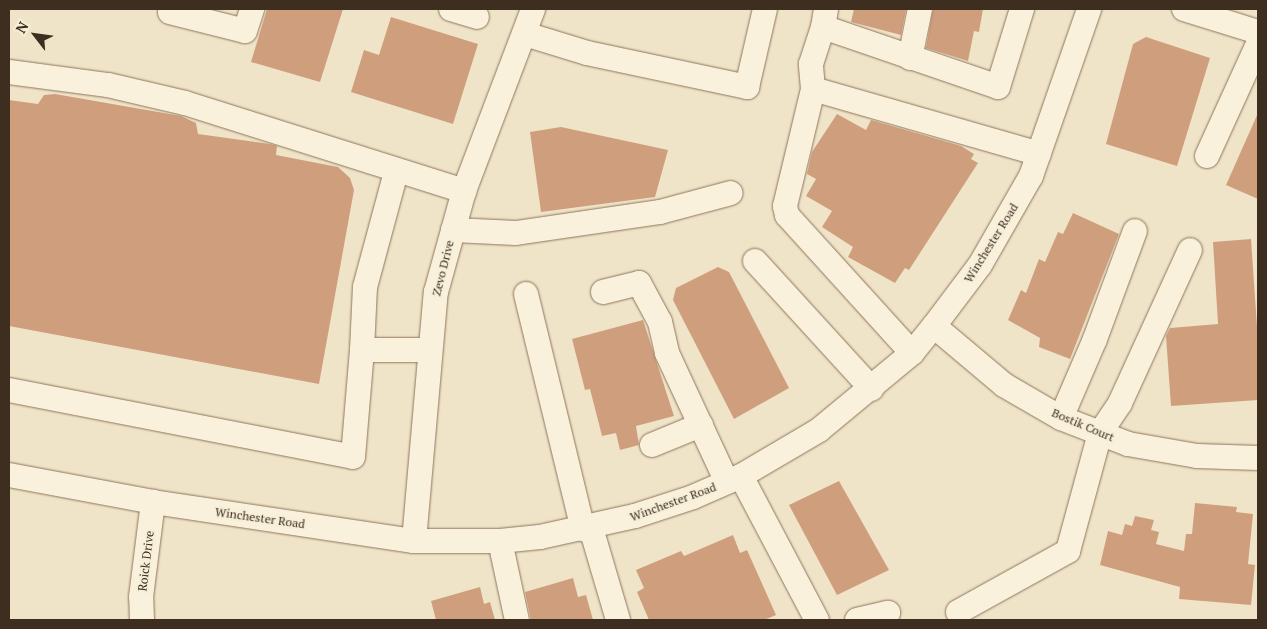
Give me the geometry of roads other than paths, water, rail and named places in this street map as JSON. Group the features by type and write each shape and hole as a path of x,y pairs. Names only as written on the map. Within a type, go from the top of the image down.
{"street":[{"path":"170,12 245,31 252,9"},
{"path":"451,9 477,17"},
{"name":"Zevo Drive","path":"414,540 436,292 464,192 533,9"},
{"path":"525,34 587,53 747,87 765,9"},
{"path":"910,58 920,9"},
{"path":"912,353 787,215 785,206 813,89 811,64 825,18 910,58 998,87 1022,9"},
{"name":"Winchester Road","path":"9,475 153,502 414,540 500,541 587,528 685,500 734,479 819,430 872,389 912,353 934,326 980,265 1009,218 1039,154 1089,9"},
{"path":"1184,9 1257,30 1207,156"},
{"path":"9,72 108,86 185,103 396,172 464,192"},
{"path":"813,89 1039,154"},
{"path":"9,390 353,457 365,287 396,172"},
{"path":"453,230 516,233 660,212 731,193"},
{"path":"1061,418 1095,339 1135,231"},
{"path":"958,612 1068,551 1100,433 1120,403 1190,250"},
{"path":"755,261 872,389"},
{"path":"603,292 639,283 660,322 667,353 702,425 817,620"},
{"path":"526,294 587,528 618,620"},
{"name":"Bostik Court","path":"934,326 1004,385 1061,418 1128,444 1197,456 1258,458"},
{"path":"362,350 430,350"},
{"path":"652,445 702,425"},
{"name":"Roick Drive","path":"142,620 141,597 153,502"},
{"path":"500,541 517,620"},
{"path":"857,620 888,613"}]}
